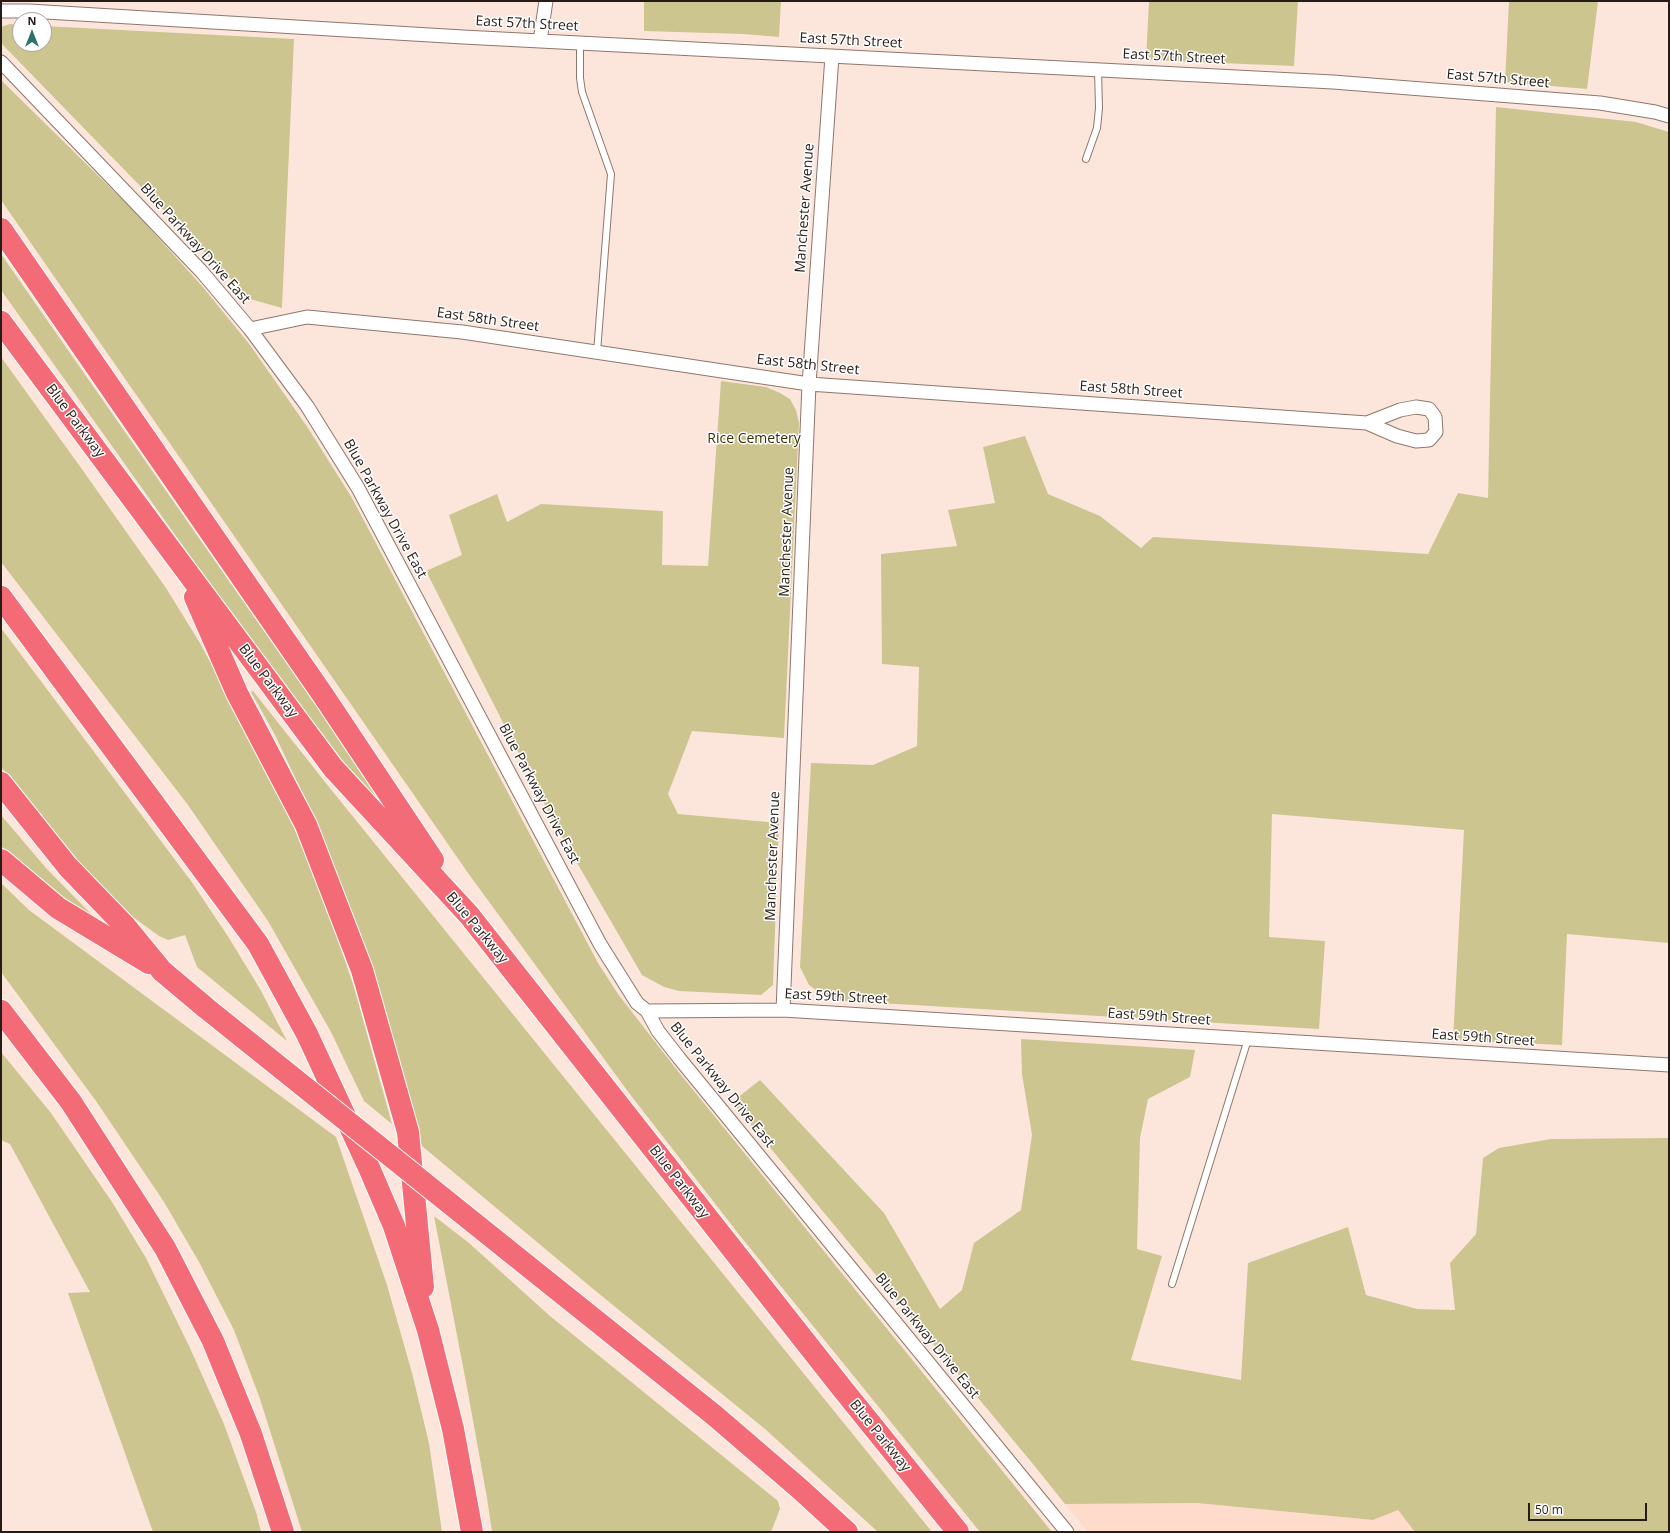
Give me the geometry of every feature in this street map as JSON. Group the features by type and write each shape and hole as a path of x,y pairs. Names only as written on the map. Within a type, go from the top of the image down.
{"highway":[{"path":"1,228 323,695 469,914"},
{"name":"Blue Parkway","path":"1,322 333,768 469,914 841,1387 958,1532"},
{"path":"180,562 237,693 306,824 362,970 408,1132 428,1330"},
{"path":"1,597 258,944 307,1034 370,1170 394,1226 428,1330 453,1429 472,1532"},
{"path":"1,783 68,867 125,926 162,971"},
{"path":"1,860 58,908 162,971 206,1008 714,1415 800,1489 847,1532"},
{"path":"1,1012 70,1102 165,1248 213,1341 250,1434 283,1532"}],"street":[{"path":"17,1 29,11"},
{"path":"540,41 546,1"},
{"name":"East 57th Street","path":"1,11 29,11 540,41 1333,82 1600,103 1655,112 1669,116"},
{"name":"Manchester Avenue","path":"783,1010 809,384 832,56"},
{"name":"Blue Parkway Drive East","path":"1,62 202,272 250,328 307,406 358,488 600,944 638,1003 647,1011 658,1031 679,1058 1067,1532"},
{"name":"East 58th Street","path":"250,328 307,317 462,332 809,384 1367,423 1397,436 1416,441 1429,440 1436,432 1435,417 1429,409 1416,407 1400,410 1367,423"},
{"name":"East 59th Street","path":"647,1011 783,1010 1669,1065"}],"lane":[{"path":"580,43 580,78 582,92 611,174 597,352"},
{"path":"1086,159 1097,128 1098,70"},
{"path":"1172,1284 1248,1039"}],"shaded area":[{"path":"1197,1503 1373,1520 1398,1510 1415,1532 1088,1532 1065,1504"}],"green space":[{"path":"644,1 781,1 779,37 743,34 644,31"},
{"path":"1149,1 1298,1 1294,66 1146,60"},
{"path":"1509,1 1598,1 1587,89 1505,82"},
{"path":"12,24 12,52 52,52 52,26 294,39 282,308 250,299 1,43 1,27"},
{"path":"1,80 134,211 202,286 250,345 308,428 352,498 598,963 618,994 677,1070 1052,1532 980,1532 741,1237 629,1093 468,873 1,200"},
{"path":"1496,107 1636,122 1669,132 1669,943 1567,934 1562,1045 1453,1040 1464,830 1272,814 1269,937 1325,941 1319,1029 829,1000 809,985 800,967 811,763 873,765 917,746 919,667 882,664 881,554 957,546 948,510 995,503 983,447 1025,436 1048,494 1100,516 1141,548 1153,537 1428,554 1458,493 1488,498"},
{"path":"1,254 410,840 342,760 247,636 1,290"},
{"path":"1,357 166,588 200,643 264,762 321,891 354,987 392,1124 364,1101 331,1032 268,921 188,805 1,562"},
{"name":"Rice Cemetery","path":"721,381 766,387 780,393 790,399 796,410 799,423 784,738 692,731 668,794 678,814 779,823 773,985 761,995 679,991 664,987 642,975 554,823 426,571 462,555 449,515 497,494 507,522 541,504 663,511 662,565 708,566"},
{"path":"1,628 191,881 229,938 260,989 287,1041 197,967 185,935 168,940 159,936 133,917 65,847 1,767"},
{"path":"253,691 932,1532 878,1532 765,1429 592,1288 422,1146 395,1043 344,891 316,822 275,735 251,692"},
{"path":"1,815 46,868 97,920 96,922 17,861 1,846"},
{"path":"1,883 29,910 336,1137 387,1285 412,1373 429,1443 442,1532 302,1532 260,1399 234,1330 199,1262 164,1202 96,1101 1,972"},
{"path":"1021,1039 1195,1050 1190,1077 1148,1099 1140,1138 1137,1249 1162,1256 1131,1360 1241,1380 1248,1263 1348,1227 1366,1295 1417,1309 1455,1310 1450,1263 1476,1234 1483,1158 1499,1148 1551,1139 1669,1138 1669,1532 1415,1532 1398,1510 1373,1520 1197,1503 1065,1504 732,1102 760,1080 884,1213 940,1309 962,1290 974,1243 1021,1210 1032,1135 1022,1074"},
{"path":"1,1052 51,1113 112,1202 146,1258 190,1348 224,1424 257,1515 261,1532 153,1532 68,1293 90,1292 10,1144 1,1140"},
{"path":"434,1216 469,1243 550,1316 778,1501 780,1509 771,1532 492,1532 466,1382"}]}
